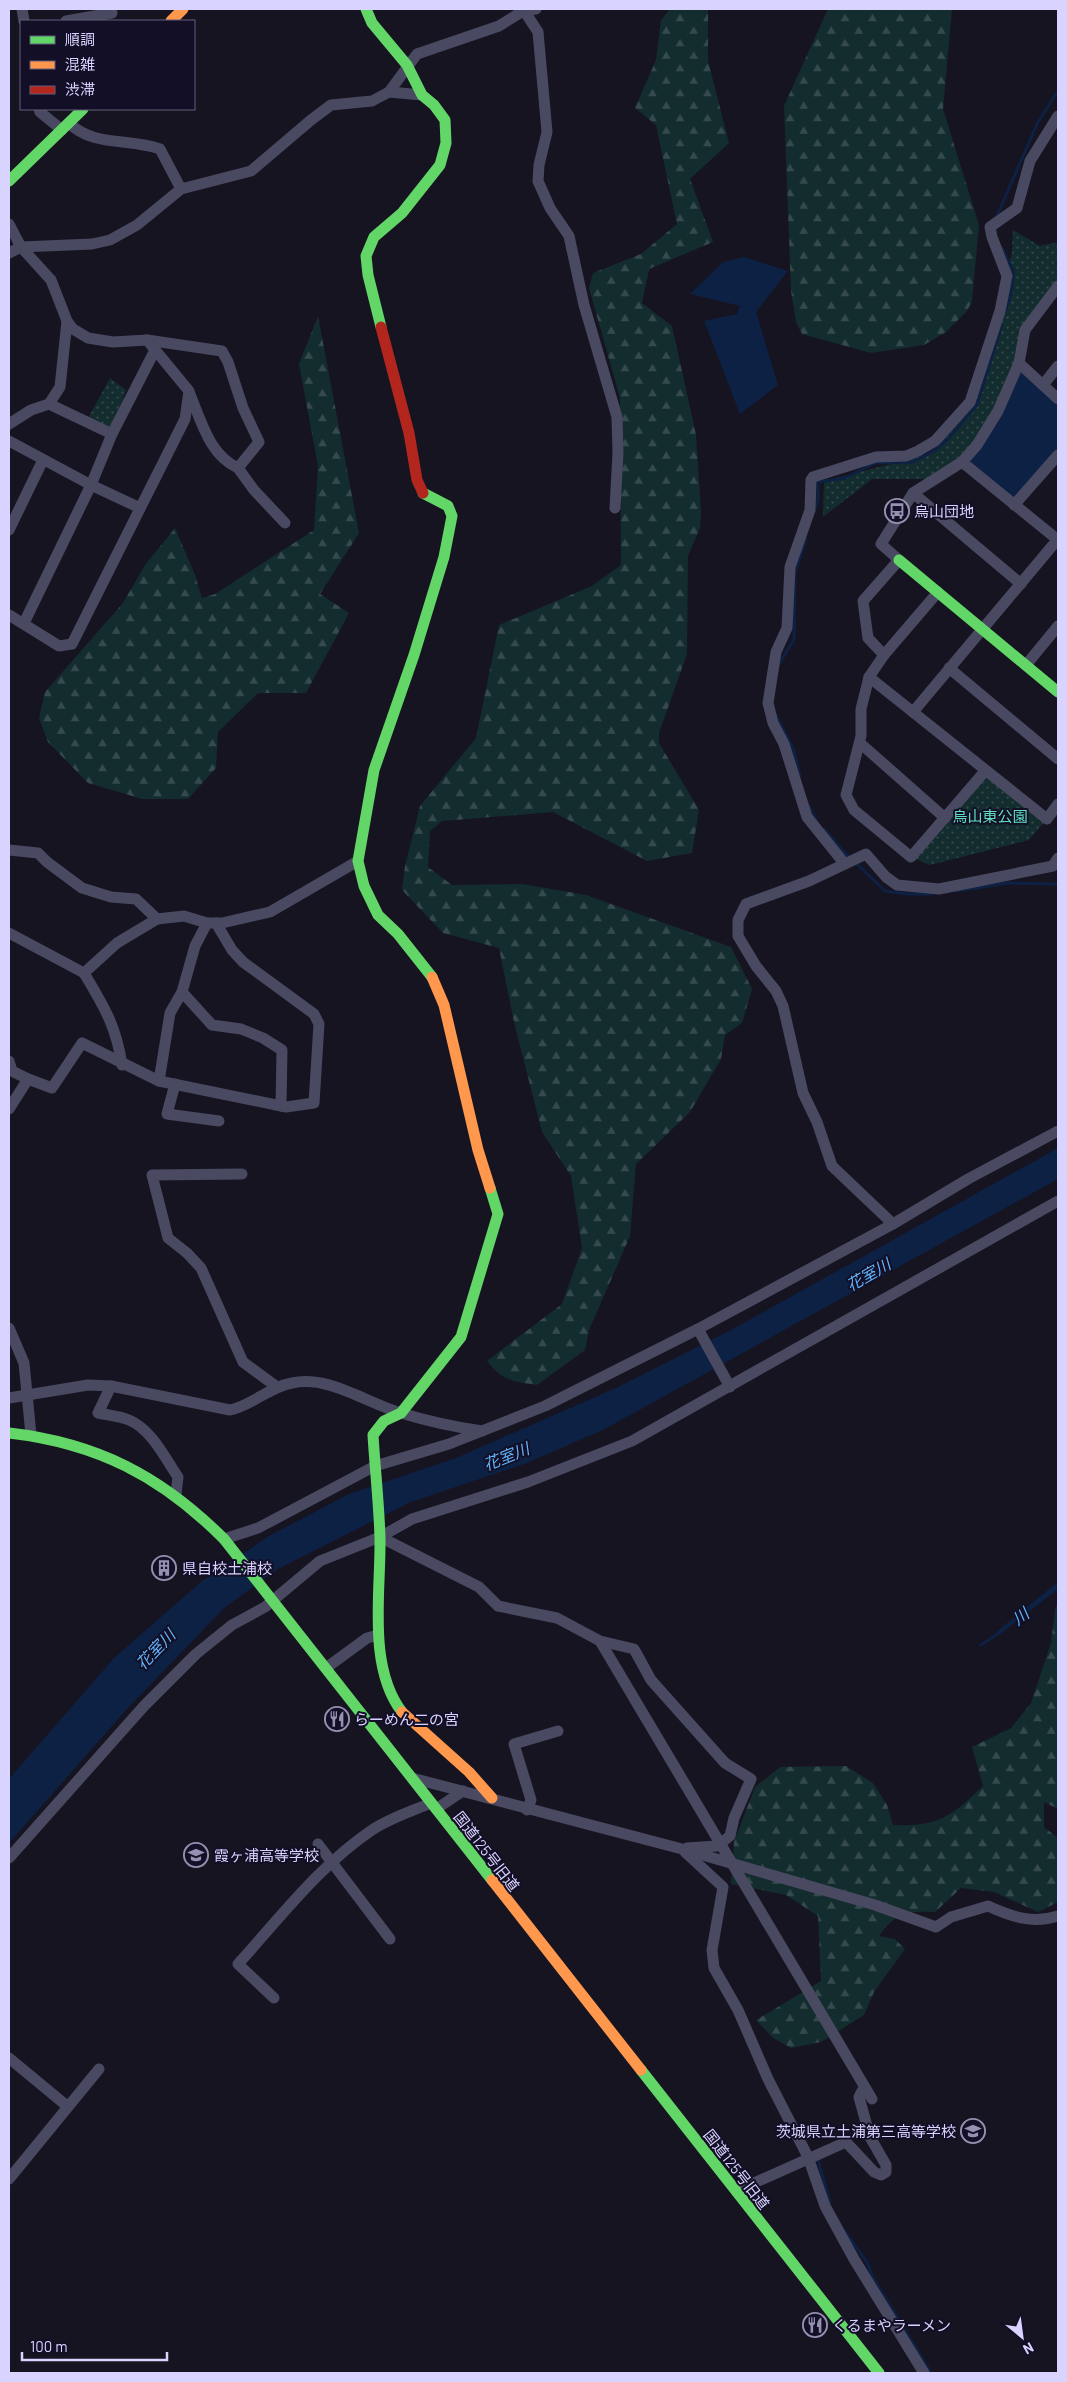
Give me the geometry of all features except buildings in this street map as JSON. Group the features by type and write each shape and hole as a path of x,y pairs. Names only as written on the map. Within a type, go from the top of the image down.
{"street":[{"path":"72,20 112,13 111,9"},
{"path":"172,20 183,9"},
{"path":"366,9 372,23 407,65 422,95 434,105 445,120 446,143 440,166 402,213 374,237 366,256 368,275 409,433 417,480 423,493 448,506 452,516 444,557 414,655 374,770 358,861 364,886 378,915 398,934 433,978 440,996 478,1150 498,1214 461,1337 401,1413 386,1418 378,1425 373,1435 380,1532 378,1635 385,1678 400,1710 468,1772 492,1798"},
{"path":"9,253 20,247 92,244 110,240 137,225 170,196 181,189 251,171 331,105 372,101 389,92 407,65 417,54 500,26 523,10 536,9"},
{"path":"523,10 538,32 547,132 538,181 550,208 569,236 584,305 617,417 618,453 615,508"},
{"path":"389,92 422,95"},
{"path":"39,110 65,126 91,138 144,143 160,149 181,189"},
{"path":"9,182 82,110"},
{"path":"844,863 807,817 784,744 773,723 768,703 776,652 787,628 790,567 810,510 811,480 813,477 876,457 906,456 918,451 935,441 970,402 1000,311 1007,276 990,227 1017,208 1030,161 1058,116"},
{"path":"9,224 20,247 50,280 67,321 73,328 88,338 113,342 147,340 222,351 228,362 243,408 260,442 238,468"},
{"path":"1058,286 1025,330 1018,363 998,411 977,445 962,462 913,493 881,544 1058,692"},
{"path":"9,424 31,410 48,404 60,387 67,321"},
{"path":"147,340 189,391 213,447 225,462 238,468 285,523"},
{"path":"24,623 91,485 112,434 155,350"},
{"path":"1018,363 1058,399"},
{"path":"1043,386 1058,366"},
{"path":"9,615 59,646 72,644 185,419 189,391"},
{"path":"48,404 112,434"},
{"path":"9,440 42,460 140,508"},
{"path":"1014,505 1058,455"},
{"path":"9,530 42,460"},
{"path":"913,712 1058,540 962,462"},
{"path":"913,493 1021,584"},
{"path":"884,655 868,638 863,601 899,560"},
{"path":"938,592 884,655 868,677 860,709 860,743 846,794 854,810 911,857 985,772"},
{"path":"1026,665 1058,626"},
{"path":"949,668 1058,759"},
{"path":"868,677 985,772 1047,819 1058,804"},
{"path":"860,743 945,818"},
{"path":"9,850 38,853 82,888 111,897 136,899 157,919"},
{"path":"893,1224 832,1166 817,1122 803,1093 783,1006 776,991 756,966 738,936 738,920 746,904 809,881 866,854 886,877 896,885 939,888 1053,866 1058,858"},
{"path":"84,973 117,943 157,919 184,916 212,923 270,912 358,861"},
{"path":"159,1081 170,1013 182,992 195,946 212,923"},
{"path":"9,1061 12,1071 52,1088 82,1043 122,1065 159,1081 281,1106 314,1104 319,1024 314,1014 243,962 212,923"},
{"path":"9,933 84,973 109,1014 118,1043 122,1065"},
{"path":"182,992 212,1025 241,1029 263,1038 282,1050 281,1106"},
{"path":"9,1109 28,1079"},
{"path":"175,1084 167,1114 220,1121"},
{"path":"224,1539 258,1528 375,1472 545,1406 698,1329 893,1224 968,1179 1058,1131"},
{"path":"242,1174 152,1175 168,1238 187,1252 201,1268 242,1362 277,1387"},
{"path":"9,1858 114,1739 196,1654 232,1625 320,1561 412,1519 528,1482 632,1441 1058,1201"},
{"path":"9,1328 24,1363 31,1435"},
{"path":"698,1329 730,1387"},
{"path":"9,1398 79,1386 111,1386 230,1410 244,1407 277,1387 293,1382 321,1382 401,1413 484,1431"},
{"path":"111,1386 98,1412 130,1420 140,1426 152,1439 178,1476 176,1494"},
{"name":"国道125号旧道","path":"9,1433 31,1435 72,1444 111,1459 150,1478 176,1494 224,1539 879,2373"},
{"path":"380,1532 479,1587 498,1606 556,1618 600,1641 634,1649 651,1680 725,1763 751,1779 734,1818 730,1836 718,1846 682,1849"},
{"path":"326,1668 367,1638 378,1635"},
{"path":"600,1641 872,2099"},
{"path":"527,1810 531,1800 514,1744 558,1730"},
{"path":"412,1778 492,1798 527,1810 682,1849 875,1905 936,1927 951,1917 988,1906 1009,1915 1042,1921 1058,1916"},
{"path":"274,1998 238,1964 331,1863 379,1826 434,1806 464,1791"},
{"path":"318,1844 390,1939"},
{"path":"682,1849 723,1887 712,1950 714,1968 738,2010 768,2079 808,2157 825,2206 854,2259 924,2373"},
{"path":"9,2058 67,2106"},
{"path":"9,2179 99,2068"},
{"path":"736,2191 808,2157 846,2142 874,2172 881,2175 886,2172 886,2166 870,2138 859,2097 862,2091"}],"green space":[{"path":"670,9 708,9 708,61 729,143 690,179 713,242 649,269 642,303 672,326 696,435 701,512 700,528 688,556 687,654 659,733 659,743 699,810 692,853 647,861 553,812 442,821 430,831 428,867 452,885 522,884 586,895 731,947 752,989 742,1023 725,1035 721,1059 690,1112 636,1164 630,1236 589,1330 585,1350 537,1385 521,1383 504,1377 487,1361 562,1304 582,1248 571,1176 542,1132 514,1022 499,948 443,933 402,890 405,866 420,806 476,738 499,625 592,586 621,565 620,398 589,288 593,273 641,254 677,224 656,125 635,108 656,60 661,20"},
{"path":"828,9 952,9 943,109 979,225 972,301 967,311 946,332 924,345 871,353 802,334 796,322 791,291 784,106"},
{"path":"1013,230 1040,246 1058,242 1058,286 1025,330 1019,363 977,445 933,479 872,479 823,517 824,481 934,453 975,388 1012,253"},
{"path":"318,316 359,533 320,594 349,613 306,693 258,693 218,732 216,768 188,799 142,799 88,783 48,742 39,718 45,692 123,603 145,565 175,528 195,575 202,598 215,594 314,530 318,466 299,364"},
{"path":"110,378 126,390 111,432 87,420"},
{"name":"烏山東公園","path":"985,771 1047,819 1029,840 930,865 911,857"},
{"path":"1058,1602 1058,1809 1044,1802 1044,1827 1058,1838 1058,1902 1038,1912 994,1892 961,1888 935,1912 903,1914 891,1922 879,1936 895,1939 905,1949 874,1992 864,2015 821,2042 791,2048 773,2038 756,2020 821,1981 818,1916 786,1895 731,1884 734,1842 755,1787 780,1767 846,1766 873,1783 887,1805 893,1825 922,1824 953,1812 983,1786 972,1747 1011,1728 1031,1703 1051,1643 1055,1610"}],"water":[{"path":"744,257 788,271 756,312 778,385 740,414 704,321 737,314 740,306 690,294 723,262"},
{"path":"1016,365 1058,403 1058,452 1012,505 960,460 977,445"},
{"name":"花室川","path":"1058,1148 1058,1179 603,1430 527,1463 411,1502 278,1569 224,1608 127,1709 9,1843 9,1779 114,1658 202,1581 269,1536 349,1494 456,1458 618,1387 733,1329"},
{"name":"川","path":"1058,1582 1058,1589 998,1636 996,1632"}],"waterway":[{"path":"996,218 1038,122 1058,91"},
{"path":"1002,248 1013,270 1012,290 1006,310"},
{"path":"814,512 818,500 818,482 845,478 875,463 913,462 934,451 948,439 977,405 1002,324"},
{"path":"779,664 794,639 795,572 806,539"},
{"path":"776,715 794,751 800,776"},
{"path":"809,806 816,820"},
{"path":"824,829 849,858"},
{"path":"856,863 885,891 907,894 932,894"},
{"path":"956,891 1008,883 1058,884"},
{"name":"川","path":"981,1645 999,1633"},
{"path":"818,2160 830,2203"},
{"path":"843,2229 867,2262 872,2276 931,2373"}],"traffic: fast":[{"path":"366,9 372,23 407,65 422,95 434,105 445,120 446,143 440,165 402,213 374,237 366,256 368,275 381,327"},
{"path":"9,181 82,110"},
{"path":"423,493 448,506 452,516 444,557 414,655 374,770 358,861 364,886 378,915 398,934 432,977"},
{"path":"899,560 1058,692"},
{"path":"402,1712 391,1694 384,1673 380,1651 378,1628 380,1538 373,1435 384,1421 401,1413 461,1337 498,1214 490,1188"},
{"path":"9,1433 71,1445 99,1454 126,1466 176,1497 224,1539 492,1880"},
{"path":"641,2070 879,2373"}],"traffic: slow":[{"path":"172,20 183,9"},
{"path":"432,977 444,1005 478,1150 490,1188"},
{"path":"402,1712 469,1772 492,1798"},
{"path":"492,1880 641,2070"}],"traffic: jam":[{"path":"381,327 409,433 417,480 423,493"}],"place":[{"name":"烏山団地","path":"897,511"},
{"name":"県自校土浦校","path":"164,1568"},
{"name":"らーめん二の宮","path":"337,1719"},
{"name":"霞ヶ浦高等学校","path":"196,1855"},
{"name":"茨城県立土浦第三高等学校","path":"973,2131"},
{"name":"くるまやラーメン","path":"815,2325"}]}
